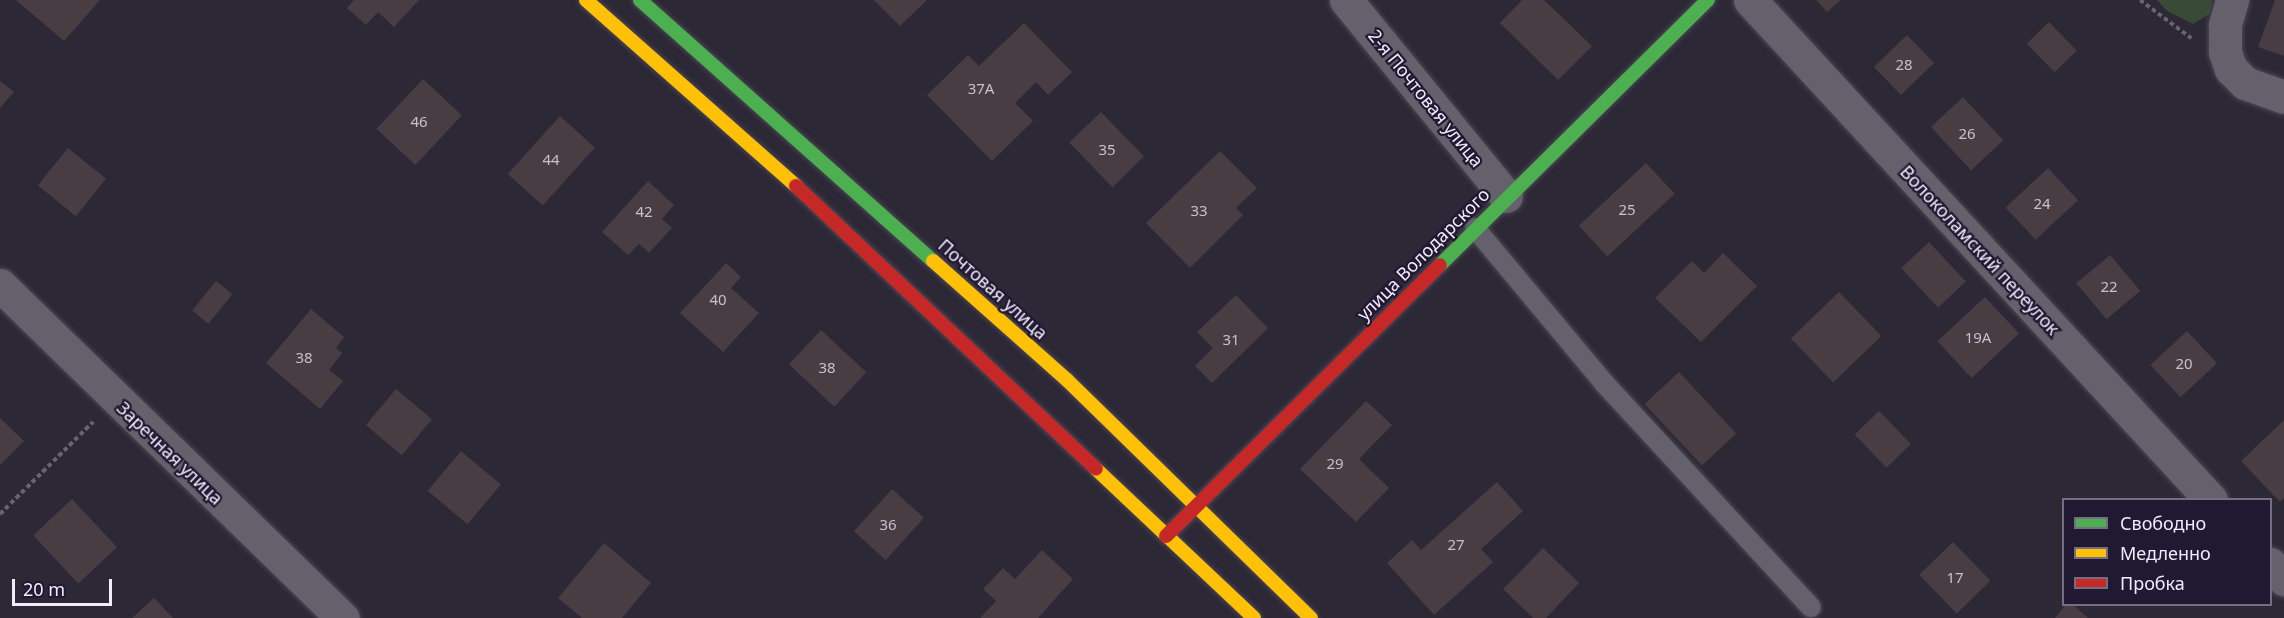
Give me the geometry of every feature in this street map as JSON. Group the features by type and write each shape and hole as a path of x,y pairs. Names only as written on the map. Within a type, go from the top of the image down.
{"main road":[{"path":"586,0 796,186 1254,618"},
{"name":"Почтовая улица","path":"640,0 1067,380 1311,618"},
{"name":"улица Володарского","path":"1167,536 1506,196 1708,0"}],"street":[{"name":"2-я Почтовая улица","path":"1346,0 1506,196"},
{"name":"Волоколамский переулок","path":"1750,0 2209,498"},
{"path":"2232,0 2225,25 2225,52 2231,69 2245,83 2284,97"},
{"name":"Заречная улица","path":"0,285 115,400 343,618"},
{"path":"2272,565 2284,579"}],"lane":[{"path":"1474,228 1604,383 1811,607"}],"path":[{"path":"2140,0 2194,40 2225,52"},
{"path":"0,514 115,400"}],"green space":[{"path":"2157,0 2212,0 2212,3 2210,14 2193,24 2167,11"}],"building":[{"path":"16,0 100,0 64,41"},
{"path":"354,0 419,0 394,27 378,12 366,25 347,8"},
{"path":"874,0 927,0 900,26"},
{"path":"1522,0 1544,0 1592,46 1558,80 1500,23"},
{"path":"1816,0 1841,0 1827,12"},
{"path":"2275,0 2284,0 2284,56 2258,47"},
{"path":"2049,22 2077,51 2054,72 2027,44"},
{"path":"1024,23 1072,72 1048,95 1036,82 1015,103 1033,121 992,161 927,95 968,55 979,66"},
{"path":"1907,35 1934,63 1901,95 1874,67"},
{"path":"423,79 462,115 415,165 377,129"},
{"path":"0,81 14,92 0,108"},
{"path":"1963,97 2003,140 1971,170 1931,127"},
{"path":"1101,112 1144,157 1112,187 1069,143"},
{"path":"560,116 595,147 543,205 508,174"},
{"path":"68,148 106,179 76,216 38,185"},
{"path":"1220,151 1257,188 1236,208 1243,215 1190,268 1146,223"},
{"path":"1646,163 1675,194 1607,256 1579,226"},
{"path":"2048,168 2078,200 2036,240 2006,208"},
{"path":"648,181 674,205 662,219 672,228 649,253 639,244 628,255 602,232"},
{"path":"1929,242 1966,281 1938,307 1901,268"},
{"path":"1723,253 1757,286 1701,342 1655,298 1692,261 1704,273"},
{"path":"2110,255 2140,291 2107,319 2076,283"},
{"path":"726,263 741,277 731,288 759,313 723,352 680,313"},
{"path":"216,281 232,294 208,324 192,311"},
{"path":"1839,292 1881,336 1833,382 1791,339"},
{"path":"1236,295 1268,328 1212,383 1195,366 1213,348 1197,332"},
{"path":"1985,297 2019,334 1972,378 1937,341"},
{"path":"311,309 344,337 336,348 342,353 329,370 343,381 320,409 266,363"},
{"path":"821,330 866,372 834,407 789,364"},
{"path":"2187,331 2217,363 2180,397 2150,365"},
{"path":"1679,372 1736,433 1702,465 1645,404"},
{"path":"396,389 432,419 402,455 366,425"},
{"path":"1366,401 1392,425 1359,459 1389,488 1356,522 1300,469"},
{"path":"1879,411 1911,444 1886,468 1855,435"},
{"path":"0,418 24,441 0,465"},
{"path":"2284,420 2284,498 2280,502 2241,461"},
{"path":"461,451 501,484 467,524 428,491"},
{"path":"1497,482 1523,511 1481,549 1493,562 1434,615 1387,563 1412,540 1421,550"},
{"path":"892,489 924,518 886,560 854,531"},
{"path":"72,499 117,547 78,583 33,535"},
{"path":"1953,542 1991,581 1957,613 1919,575"},
{"path":"604,543 651,583 622,618 582,618 558,598"},
{"path":"1543,548 1579,583 1546,618 1533,618 1503,589"},
{"path":"1042,550 1073,579 1038,618 980,618 996,601 983,589 1003,568 1015,579"},
{"path":"154,598 173,618 132,618"},
{"path":"2064,606 2074,606 2088,618 2055,618"}],"traffic: fast":[{"path":"640,0 933,261"},
{"path":"1440,265 1708,0"}],"traffic: slow":[{"path":"586,0 796,186"},
{"path":"933,261 1067,380 1311,618"},
{"path":"1096,469 1254,618"}],"traffic: jam":[{"path":"796,186 1096,469"},
{"path":"1166,536 1440,265"}]}
